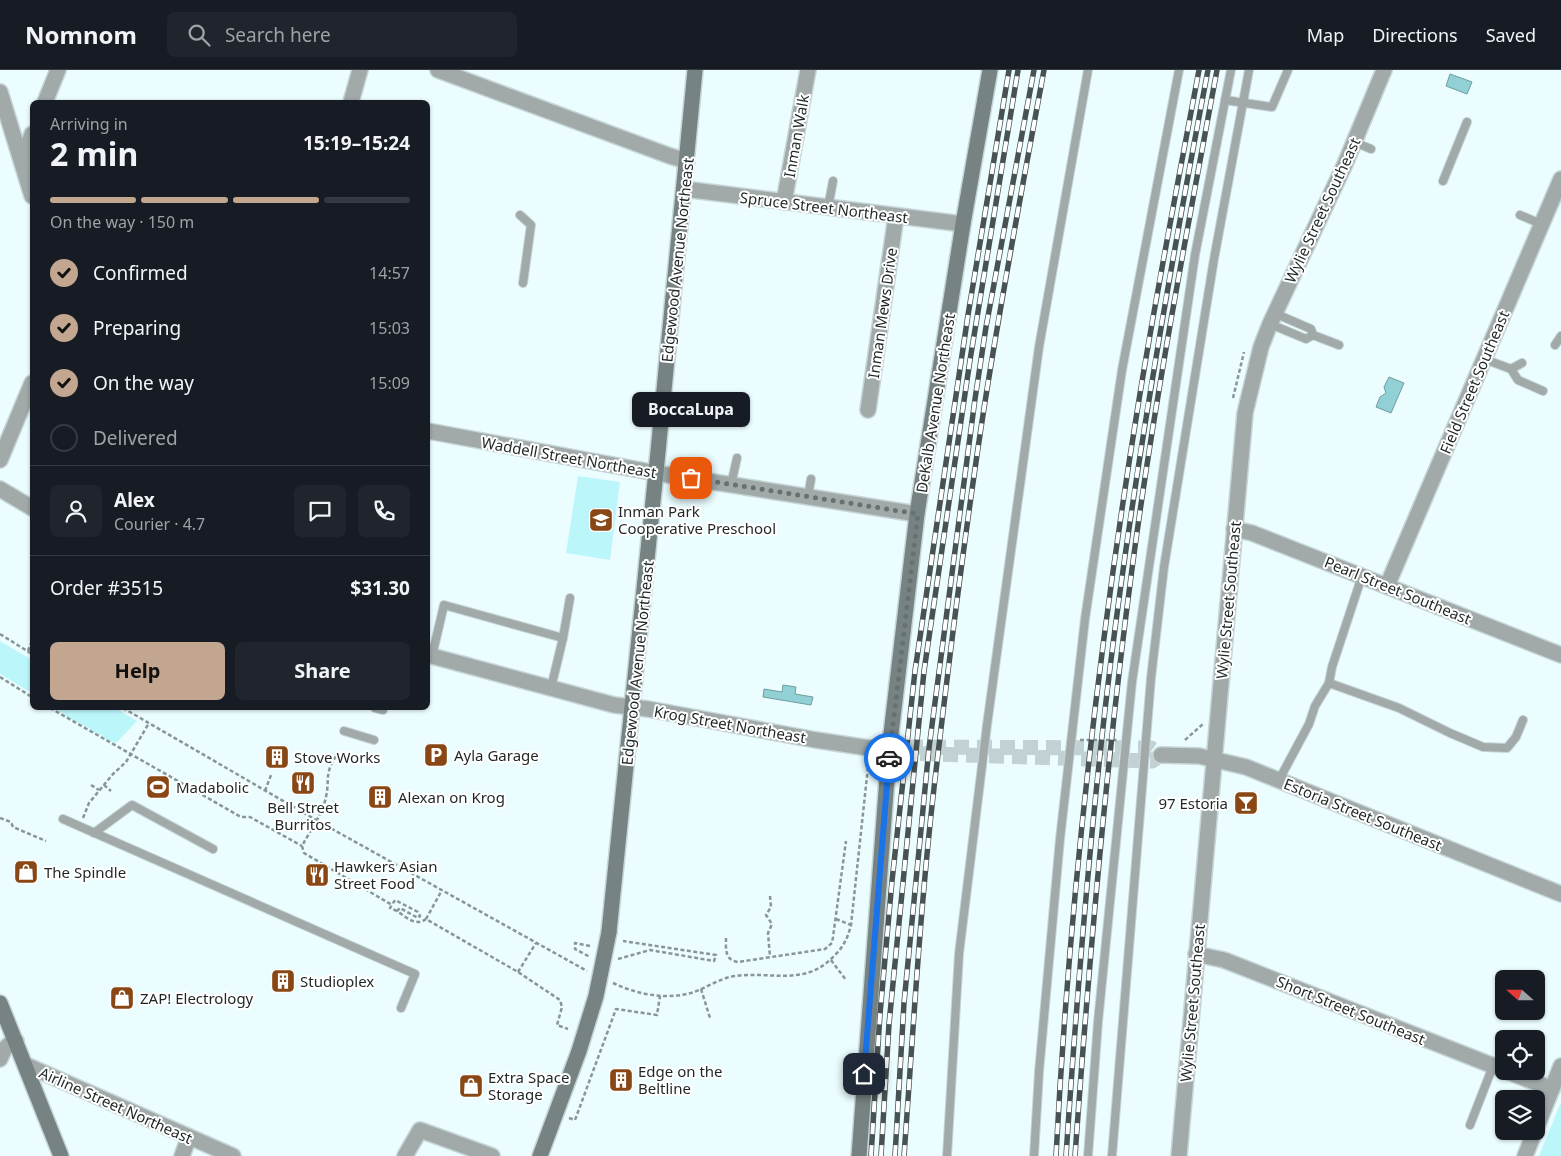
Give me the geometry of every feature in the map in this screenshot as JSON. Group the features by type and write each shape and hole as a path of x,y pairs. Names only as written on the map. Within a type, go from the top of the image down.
{"main road":[{"name":"Edgewood Avenue Northeast","path":"540,1156 579,1052 596,996 609,932 695,70"},
{"name":"DeKalb Avenue Northeast","path":"859,1156 918,514 963,224 990,70"},
{"path":"0,1002 61,1156"}],"street":[{"path":"46,100 58,70"},
{"path":"351,100 360,70"},
{"path":"438,70 670,156 687,160"},
{"name":"Inman Walk","path":"784,202 808,70"},
{"name":"Wylie Street Southeast","path":"1179,1156 1245,413 1260,347 1354,142 1384,70"},
{"path":"0,92 30,189"},
{"path":"22,160 30,139"},
{"name":"Field Street Southeast","path":"1388,586 1561,179"},
{"name":"Spruce Street Northeast","path":"684,189 963,224"},
{"name":"Inman Mews Drive","path":"868,410 896,216"},
{"path":"0,460 30,388"},
{"name":"Waddell Street Northeast","path":"430,431 656,473 918,514"},
{"path":"0,489 30,507"},
{"name":"Pearl Street Southeast","path":"1234,529 1252,533 1561,655"},
{"name":"Krog Street Northeast","path":"430,655 614,705 816,740 896,750"},
{"name":"Estoria Street Southeast","path":"1161,755 1214,758 1246,767 1561,894"},
{"name":"Short Street Southeast","path":"1196,954 1224,960 1495,1067"},
{"path":"0,1059 8,1044 16,1041"},
{"name":"Airline Street Northeast","path":"26,1065 233,1156"},
{"path":"1545,1107 1561,1066"},
{"name":"Short Street Southeast","path":"1529,1080 1552,1089"},
{"path":"405,1156 420,1130 492,1156"},
{"path":"182,1156 189,1137"},
{"path":"1526,1156 1532,1140"},
{"path":"1179,1156 1184,1156"}],"lane":[{"path":"947,1156 959,954 986,735 1039,347 1088,70"},
{"path":"1034,1156 1039,1072 1060,839 1085,619 1122,370 1179,70"},
{"path":"1088,1156 1099,1012 1132,682 1195,255 1231,70"},
{"path":"1112,1156 1154,650 1164,567 1213,268 1249,70"},
{"path":"1225,100 1272,107 1288,70"},
{"path":"1443,181 1467,122"},
{"path":"1354,142 1371,149"},
{"path":"828,208 834,181"},
{"path":"520,215 531,225 523,283"},
{"path":"1520,215 1541,224"},
{"path":"1272,318 1306,339 1313,335"},
{"path":"1272,318 1311,329 1313,335"},
{"path":"1313,335 1339,345"},
{"path":"1555,345 1561,336"},
{"path":"1484,359 1511,369 1518,380 1543,391"},
{"path":"1511,369 1522,363"},
{"path":"731,484 737,458"},
{"path":"808,497 811,479"},
{"path":"1279,780 1309,724 1315,706 1329,683 1332,667 1362,576"},
{"path":"551,688 570,598"},
{"path":"430,655 444,605 563,638"},
{"path":"1329,683 1399,708 1483,747 1507,748 1516,738 1523,720"},
{"path":"344,731 374,740"},
{"path":"94,833 132,805 213,849"},
{"path":"63,819 415,974 401,1008"},
{"path":"1470,1125 1495,1080"}],"path":[{"path":"0,634 28,651 30,646"},
{"path":"0,677 30,696"},
{"path":"53,710 241,817 250,817 302,846"},
{"path":"128,710 316,820 588,972"},
{"path":"79,826 89,803 126,762 149,722"},
{"path":"336,756 328,773 326,797 302,846 304,853 392,905"},
{"path":"605,980 638,993 660,996 690,993 730,977 758,975 796,976 816,972 831,960 844,946 851,925 868,767 875,761"},
{"path":"266,791 271,775"},
{"path":"91,785 100,790"},
{"path":"104,785 111,791"},
{"path":"0,818 10,822 13,827 46,841"},
{"path":"726,938 726,955 733,962 825,949 832,943 846,841"},
{"path":"397,911 400,908 416,917 420,916 418,912 395,900 390,908 415,922 422,922 426,919 442,890"},
{"path":"770,896 771,907 766,915 772,924 768,933 770,957"},
{"path":"426,919 518,972 560,1000 562,1007 557,1025 568,1029"},
{"path":"836,919 851,925"},
{"path":"610,960 650,950 714,961 716,955 624,941"},
{"path":"518,972 536,942"},
{"path":"590,946 576,943 575,949 591,958 597,959"},
{"path":"831,960 846,980"},
{"path":"701,989 710,1018"},
{"path":"569,1118 575,1120 616,1009 657,1015 660,996"}],"shaded area":[{"path":"1450,74 1472,82 1467,94 1446,86"},
{"path":"1389,377 1404,383 1391,413 1376,407 1380,397 1386,393 1384,387"},
{"path":"578,476 620,482 610,560 566,553"},
{"path":"0,641 30,659 30,692 0,674"},
{"path":"783,685 796,687 795,694 813,697 811,705 763,697 764,689 782,692"},
{"path":"56,710 118,710 137,721 116,743 92,732 89,728 65,716 65,714"},
{"path":"1561,1102 1561,1156 1539,1156"}],"tunnel":[{"path":"908,747 1151,748 1161,755 1152,761 908,753 904,750 908,747"}],"railway":[{"path":"871,1156 880,1014 892,881 915,671 968,315 1009,70"},
{"path":"881,1156 889,1024 924,671 970,360 1018,70"},
{"path":"895,1156 904,1003 929,748 986,327 1034,70"},
{"path":"904,1156 925,880 956,608 988,383 1044,70"},
{"path":"1056,1156 1077,874 1110,592 1145,364 1199,70"},
{"path":"1066,1156 1079,973 1110,668 1154,368 1208,70"},
{"path":"1075,1156 1099,862 1114,715 1132,569 1160,381 1217,70"}],"way so far":[{"path":"691,478 918,514 889,758"}],"place":[{"name":"BoccaLupa","path":"691,478"},
{"name":"Inman Park Cooperative Preschool","path":"601,520"},
{"name":"Ayla Garage","path":"436,755"},
{"name":"Stove Works","path":"277,757"},
{"name":"Bell Street Burritos","path":"303,783"},
{"name":"Madabolic","path":"158,787"},
{"name":"Alexan on Krog","path":"380,797"},
{"name":"97 Estoria","path":"1246,803"},
{"name":"The Spindle","path":"26,872"},
{"name":"Hawkers Asian Street Food","path":"317,875"},
{"name":"Studioplex","path":"283,981"},
{"name":"ZAP! Electrology","path":"122,998"},
{"name":"Edge on the Beltline","path":"621,1080"},
{"name":"Extra Space Storage","path":"471,1086"}],"route":[{"path":"864,1074 889,758"}]}
